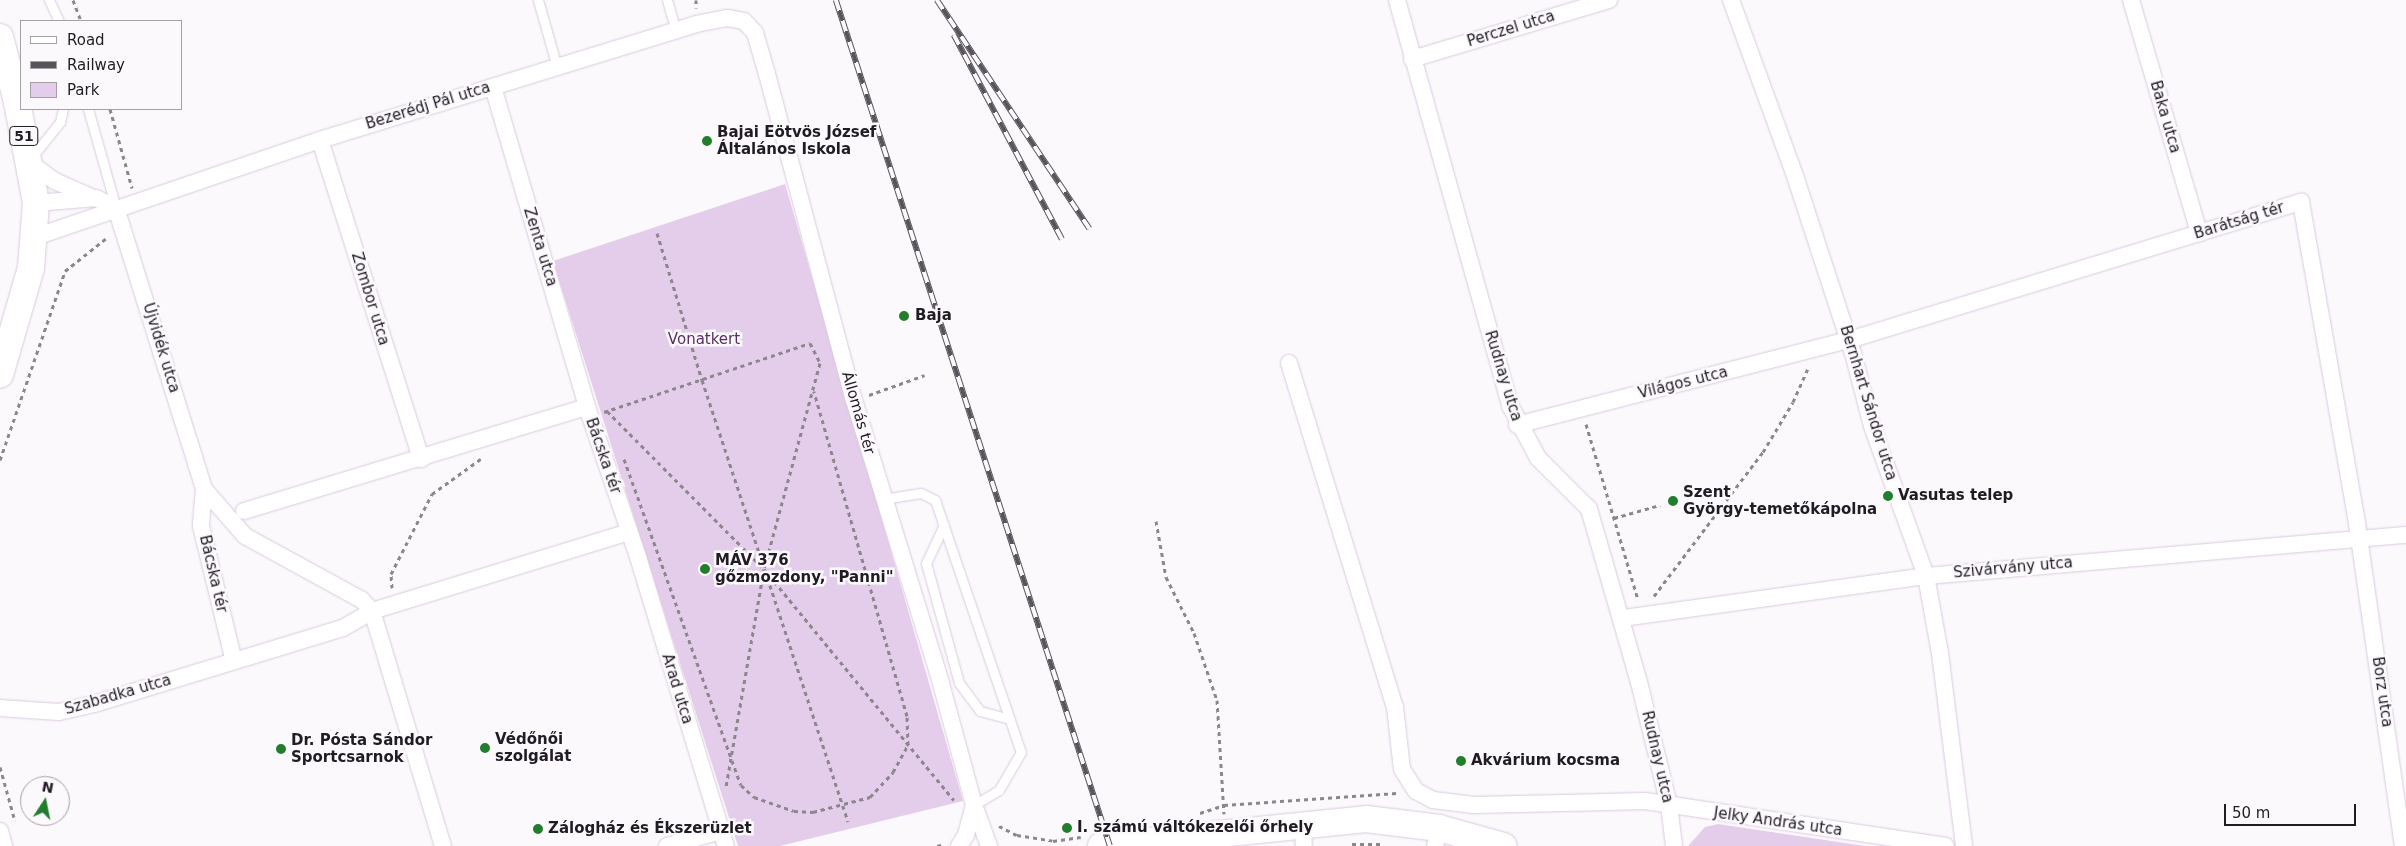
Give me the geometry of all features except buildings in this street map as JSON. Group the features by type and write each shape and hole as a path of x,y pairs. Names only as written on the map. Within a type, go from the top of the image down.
{"main road":[{"name":"51","path":"0,38 9,102 29,162 36,203 35,237 24,298 0,375"},
{"path":"1101,846 1226,832 1303,835 1366,819 1437,837 1504,846"}],"street":[{"name":"Rudnay utca","path":"1397,0 1412,59 1517,425 1538,458 1589,509 1623,618 1669,805 1674,846"},
{"name":"Perczel utca","path":"1412,59 1609,0"},
{"name":"Bernhart Sándor utca","path":"1731,0 1849,340 1872,426 1926,576 1940,653 1964,846"},
{"name":"Baka utca","path":"2131,0 2199,233"},
{"name":"Bezerédj Pál utca","path":"35,237 320,140 557,67 676,31 727,18 744,21"},
{"name":"Állomás tér","path":"744,21 755,34 767,74 882,499 940,680 974,805 989,846"},
{"name":"Zenta utca","path":"493,87 588,412"},
{"name":"Zombor utca","path":"320,140 420,459"},
{"path":"29,162 55,181 116,208"},
{"path":"36,203 96,198"},
{"name":"Barátság tér","path":"1849,340 2301,202 2360,539"},
{"name":"Újvidék utca","path":"116,208 204,489"},
{"name":"Világos utca","path":"1517,425 1849,340"},
{"name":"Jelky András utca","path":"1289,362 1395,707 1402,769 1416,791 1432,800 1474,805 1645,801 1946,846"},
{"name":"Bácska tér","path":"244,511 588,412 629,532"},
{"name":"Bácska tér","path":"204,489 245,536 362,600 372,611"},
{"name":"Bácska tér","path":"204,489 201,526 234,661"},
{"path":"234,661 343,628 372,611 629,532"},
{"name":"Arad utca","path":"629,532 724,838"},
{"name":"Szivárvány utca","path":"1623,618 1642,613 1926,576 2406,535"},
{"name":"Borz utca","path":"2360,539 2403,846"},
{"path":"372,611 443,846"},
{"name":"Szabadka utca","path":"0,708 59,712 94,704 234,661"},
{"path":"959,846 966,835 974,805"},
{"path":"0,831 4,846"},
{"path":"667,846 724,838"}],"lane":[{"path":"49,0 57,19"},
{"path":"538,0 557,67"},
{"path":"667,0 676,31"},
{"path":"29,162 60,122 63,110"},
{"path":"88,110 116,208"},
{"path":"882,499 921,493 935,500 1021,752 999,790 974,805"},
{"path":"944,525 926,563 959,683 980,711 1010,720"}],"path":[{"path":"73,0 80,20"},
{"path":"110,110 136,202"},
{"path":"0,460 65,270 106,237 122,230"},
{"path":"657,233 702,380 848,822"},
{"path":"588,412 607,411 810,343 820,363 764,569 730,755 726,793"},
{"path":"1642,613 1763,452 1793,402 1816,348"},
{"path":"854,400 925,375"},
{"path":"624,457 740,785 754,797 794,811 813,812 870,797 893,772 908,744 907,716 813,389"},
{"path":"1582,409 1642,613"},
{"path":"607,411 614,430"},
{"path":"607,411 764,569 953,799 956,808"},
{"path":"394,604 391,574 432,494 484,457"},
{"path":"1614,518 1660,505"},
{"path":"1156,521 1166,577 1194,633 1217,700 1226,832"},
{"path":"0,767 17,828"}],"green space":[{"name":"Vonatkert","path":"785,184 963,801 780,846 738,846 553,261"},
{"path":"1718,824 1865,846 1688,846 1705,827"}],"railway":[{"path":"836,0 1110,846"},
{"path":"937,0 1090,229"},
{"path":"954,35 1062,239"}],"place":[{"name":"Bajai Eötvös József Általános Iskola","path":"707,141"},
{"name":"Baja","path":"904,316"},
{"name":"Vasutas telep","path":"1888,496"},
{"name":"Szent György-temetőkápolna","path":"1673,501"},
{"name":"MÁV 376 gőzmozdony, \"Panni\"","path":"705,569"},
{"name":"Védőnői szolgálat","path":"485,748"},
{"name":"Dr. Pósta Sándor Sportcsarnok","path":"281,749"},
{"name":"Akvárium kocsma","path":"1461,761"},
{"name":"I. számú váltókezelői őrhely","path":"1067,828"},
{"name":"Zálogház és Ékszerüzlet","path":"538,829"}]}
